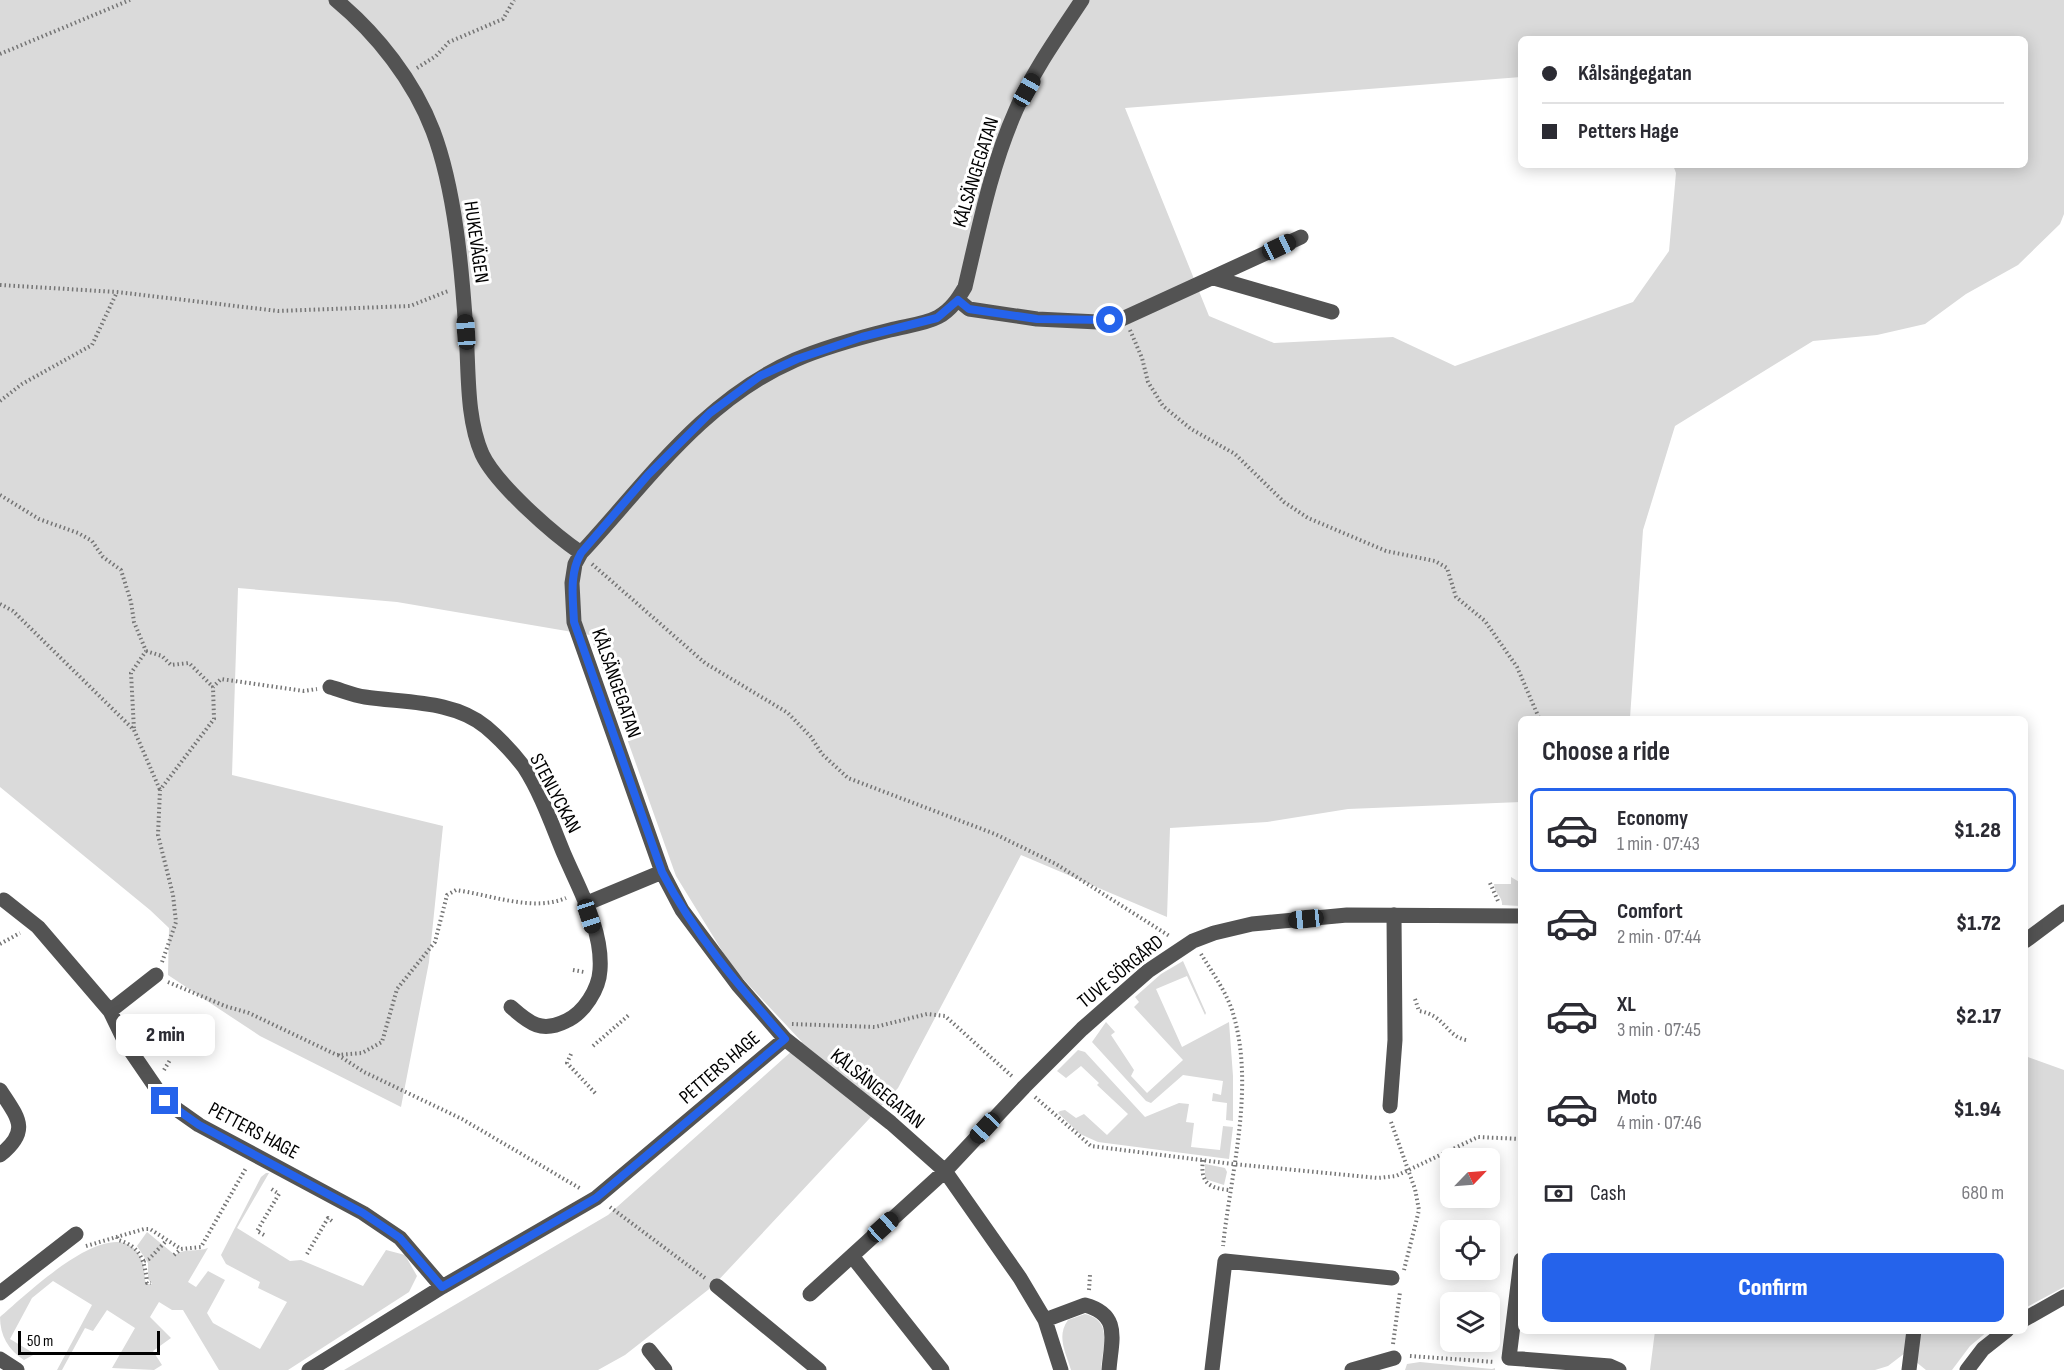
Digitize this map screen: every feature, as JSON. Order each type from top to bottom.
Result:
[{"type":"street","name":"HUKEVÄGEN","points":[[336,0],[376,39],[404,76],[432,129],[444,170],[463,285],[474,433],[483,456],[509,488],[560,538],[581,553]]},
{"type":"street","name":"KÅLSÄNGEGATAN","points":[[1061,1370],[1045,1320],[1020,1278],[945,1171],[781,1035],[738,986],[682,910],[662,872],[574,622],[572,583],[575,564],[581,553],[648,475],[710,413],[760,376],[797,359],[862,337],[937,318],[958,300],[965,287],[988,193],[1016,110],[1082,0]]},
{"type":"street","points":[[958,300],[969,309],[1037,319],[1098,322],[1122,319],[1301,237]]},
{"type":"street","points":[[1214,278],[1332,312]]},
{"type":"street","name":"STENLYCKAN","points":[[330,687],[362,697],[432,705],[459,712],[486,727],[523,767],[548,813],[583,898],[599,952],[600,972],[592,995],[581,1010],[571,1019],[551,1028],[527,1022],[511,1007]]},
{"type":"street","points":[[583,898],[662,872]]},
{"type":"street","name":"PETTERS HAGE","points":[[3,900],[38,927],[110,1011],[126,1044],[165,1101],[186,1118],[363,1213],[400,1238],[442,1287]]},
{"type":"street","points":[[2028,939],[2064,912]]},
{"type":"street","name":"TUVE SÖRGÅRD","points":[[945,1171],[1024,1087],[1144,975],[1187,944],[1252,924],[1347,915],[1518,916]]},
{"type":"street","points":[[1390,1106],[1395,1040],[1394,915]]},
{"type":"street","points":[[110,1011],[156,975]]},
{"type":"street","name":"PETTERS HAGE","points":[[309,1370],[442,1287],[596,1198],[781,1035]]},
{"type":"street","points":[[0,1090],[17,1116],[20,1129],[10,1146],[0,1155]]},
{"type":"street","points":[[810,1294],[945,1171]]},
{"type":"street","points":[[0,1293],[76,1234]]},
{"type":"street","points":[[852,1256],[942,1370]]},
{"type":"street","points":[[1212,1370],[1225,1261],[1398,1282]]},
{"type":"street","points":[[1518,1284],[1509,1358],[1610,1366],[1618,1370]]},
{"type":"street","points":[[717,1286],[819,1370]]},
{"type":"street","points":[[2028,1317],[2064,1297]]},
{"type":"street","points":[[1045,1320],[1085,1305],[1105,1315],[1110,1321],[1113,1336],[1109,1370]]},
{"type":"street","points":[[1910,1370],[1914,1334]]},
{"type":"street","points":[[1967,1370],[1983,1349],[2002,1334]]},
{"type":"street","points":[[649,1350],[665,1370]]},
{"type":"street","points":[[1352,1370],[1394,1358]]},
{"type":"street","points":[[0,1359],[17,1370]]},
{"type":"path","points":[[0,54],[130,0]]},
{"type":"path","points":[[404,76],[436,56],[449,42],[503,19],[514,0]]},
{"type":"path","points":[[0,285],[117,292],[278,311],[410,306],[463,285]]},
{"type":"path","points":[[0,400],[22,384],[92,345],[117,292]]},
{"type":"path","points":[[1122,319],[1132,333],[1148,382],[1163,406],[1191,429],[1235,454],[1284,502],[1308,518],[1377,548],[1435,561],[1447,568],[1456,597],[1485,621],[1516,667],[1538,716]]},
{"type":"path","points":[[0,495],[39,519],[78,533],[92,541],[103,557],[121,570],[131,602],[134,622],[146,651]]},
{"type":"path","points":[[581,553],[705,663],[788,713],[811,737],[822,754],[848,778],[995,834],[1056,864],[1178,941],[1187,944],[1227,999],[1235,1026],[1242,1088],[1222,1246],[1225,1261]]},
{"type":"path","points":[[0,604],[13,611],[134,730]]},
{"type":"path","points":[[146,651],[162,656],[171,665],[189,663],[213,687],[214,719],[160,790]]},
{"type":"path","points":[[146,651],[131,673],[134,730],[160,790],[158,835],[173,895],[176,922],[168,950],[156,975],[225,1006],[249,1013],[462,1119],[596,1198],[717,1286]]},
{"type":"path","points":[[213,687],[221,679],[304,691],[330,687]]},
{"type":"path","points":[[337,1055],[362,1053],[382,1042],[397,989],[435,942],[447,896],[456,890],[507,900],[552,905],[583,898]]},
{"type":"path","points":[[1415,999],[1419,1011],[1433,1013],[1458,1037],[1467,1040]]},
{"type":"path","points":[[593,1046],[630,1014]]},
{"type":"path","points":[[781,1035],[795,1023],[875,1027],[927,1014],[945,1016],[1091,1146],[1233,1164],[1378,1178],[1396,1176],[1478,1137],[1518,1139]]},
{"type":"path","points":[[571,1054],[567,1063],[596,1094]]},
{"type":"path","points":[[1390,1106],[1391,1125],[1415,1189],[1419,1210],[1398,1282],[1393,1331],[1394,1358],[1437,1356],[1503,1362],[1509,1358]]},
{"type":"path","points":[[80,1249],[150,1229],[181,1249],[201,1247],[254,1154]]},
{"type":"path","points":[[1203,1160],[1202,1175],[1205,1182],[1214,1188],[1229,1190]]},
{"type":"path","points":[[264,1236],[257,1231],[279,1194],[270,1188]]},
{"type":"path","points":[[307,1254],[328,1218],[332,1221]]},
{"type":"path","points":[[117,1237],[118,1240],[130,1243],[144,1261],[147,1283],[151,1283]]},
{"type":"path","points":[[144,1261],[150,1259],[166,1241]]},
{"type":"path","points":[[174,1255],[181,1249]]},
{"type":"shaded area","points":[[0,0],[2064,0],[2064,214],[2060,224],[2018,265],[1966,294],[1925,324],[1877,335],[1813,341],[1675,426],[1643,530],[1630,716],[1518,716],[1518,802],[1348,809],[1267,822],[1170,828],[1167,917],[1021,855],[898,1088],[713,1286],[625,1355],[598,1370],[344,1370],[608,1215],[802,1042],[732,967],[676,876],[590,635],[397,602],[238,588],[232,775],[443,826],[429,962],[401,1107],[260,1036],[168,975],[169,928],[0,787]],"holes":[[[1518,36],[2028,36],[2028,168],[1674,168],[1676,173],[1669,251],[1633,302],[1455,366],[1393,337],[1274,343],[1209,316],[1125,108],[1518,77]]]},
{"type":"shaded area","points":[[1511,877],[1518,881],[1518,906],[1502,905],[1494,887],[1494,884],[1511,884]]},
{"type":"shaded area","points":[[1183,961],[1205,1015],[1187,976],[1156,989],[1182,1047],[1229,1022],[1233,1076],[1233,1121],[1226,1120],[1227,1103],[1212,1101],[1213,1093],[1221,1095],[1223,1081],[1183,1075],[1151,1103],[1146,1101],[1092,1042],[1106,1022],[1115,1032],[1111,1035],[1134,1070],[1131,1076],[1147,1093],[1183,1060],[1134,1007],[1139,1002],[1135,997],[1161,974]]},
{"type":"shaded area","points":[[1078,1050],[1085,1052],[1145,1117],[1179,1103],[1189,1104],[1186,1122],[1194,1123],[1191,1147],[1220,1150],[1223,1126],[1233,1127],[1229,1159],[1098,1142],[1080,1134],[1058,1113],[1060,1111],[1065,1110],[1076,1118],[1084,1114],[1107,1135],[1128,1114],[1097,1085],[1099,1083],[1081,1066],[1066,1078],[1057,1071]]},
{"type":"shaded area","points":[[2028,1057],[2064,1070],[2064,1287],[2028,1306]]},
{"type":"shaded area","points":[[1205,1164],[1225,1168],[1227,1172],[1224,1185],[1205,1179]]},
{"type":"shaded area","points":[[269,1173],[237,1228],[290,1261],[301,1260],[363,1286],[386,1250],[405,1255],[417,1276],[409,1292],[288,1370],[219,1370],[183,1310],[172,1310],[159,1302],[150,1317],[171,1338],[153,1351],[162,1365],[154,1370],[112,1368],[135,1328],[107,1310],[93,1331],[85,1328],[62,1370],[57,1370],[92,1305],[53,1281],[32,1298],[10,1339],[35,1354],[24,1360],[9,1347],[3,1336],[0,1317],[49,1275],[93,1248],[113,1242],[130,1246],[142,1261],[146,1284],[152,1284],[148,1279],[148,1263],[137,1246],[147,1232],[175,1255],[208,1248],[188,1282],[196,1287],[208,1271],[225,1280],[207,1313],[213,1323],[260,1349],[287,1302],[258,1288],[260,1282],[226,1264],[221,1255],[261,1177]]},
{"type":"shaded area","points":[[1085,1314],[1100,1323],[1103,1329],[1101,1370],[1071,1370],[1065,1351],[1062,1338],[1064,1326],[1068,1320]]},
{"type":"shaded area","points":[[1655,1334],[1984,1334],[1970,1346],[1952,1370],[1926,1370],[1905,1353],[1888,1366],[1875,1370],[1650,1370]]},
{"type":"shaded area","points":[[1420,1362],[1495,1368],[1495,1370],[1405,1370],[1407,1364]]},
{"type":"route","points":[[165,1101],[186,1118],[363,1213],[400,1238],[442,1287],[596,1198],[665,1141],[785,1039],[738,986],[682,910],[662,872],[574,622],[572,583],[575,564],[581,553],[608,525],[648,475],[710,413],[760,376],[797,359],[862,337],[937,318],[958,300],[969,309],[1037,319],[1098,322],[1110,320]]}]
